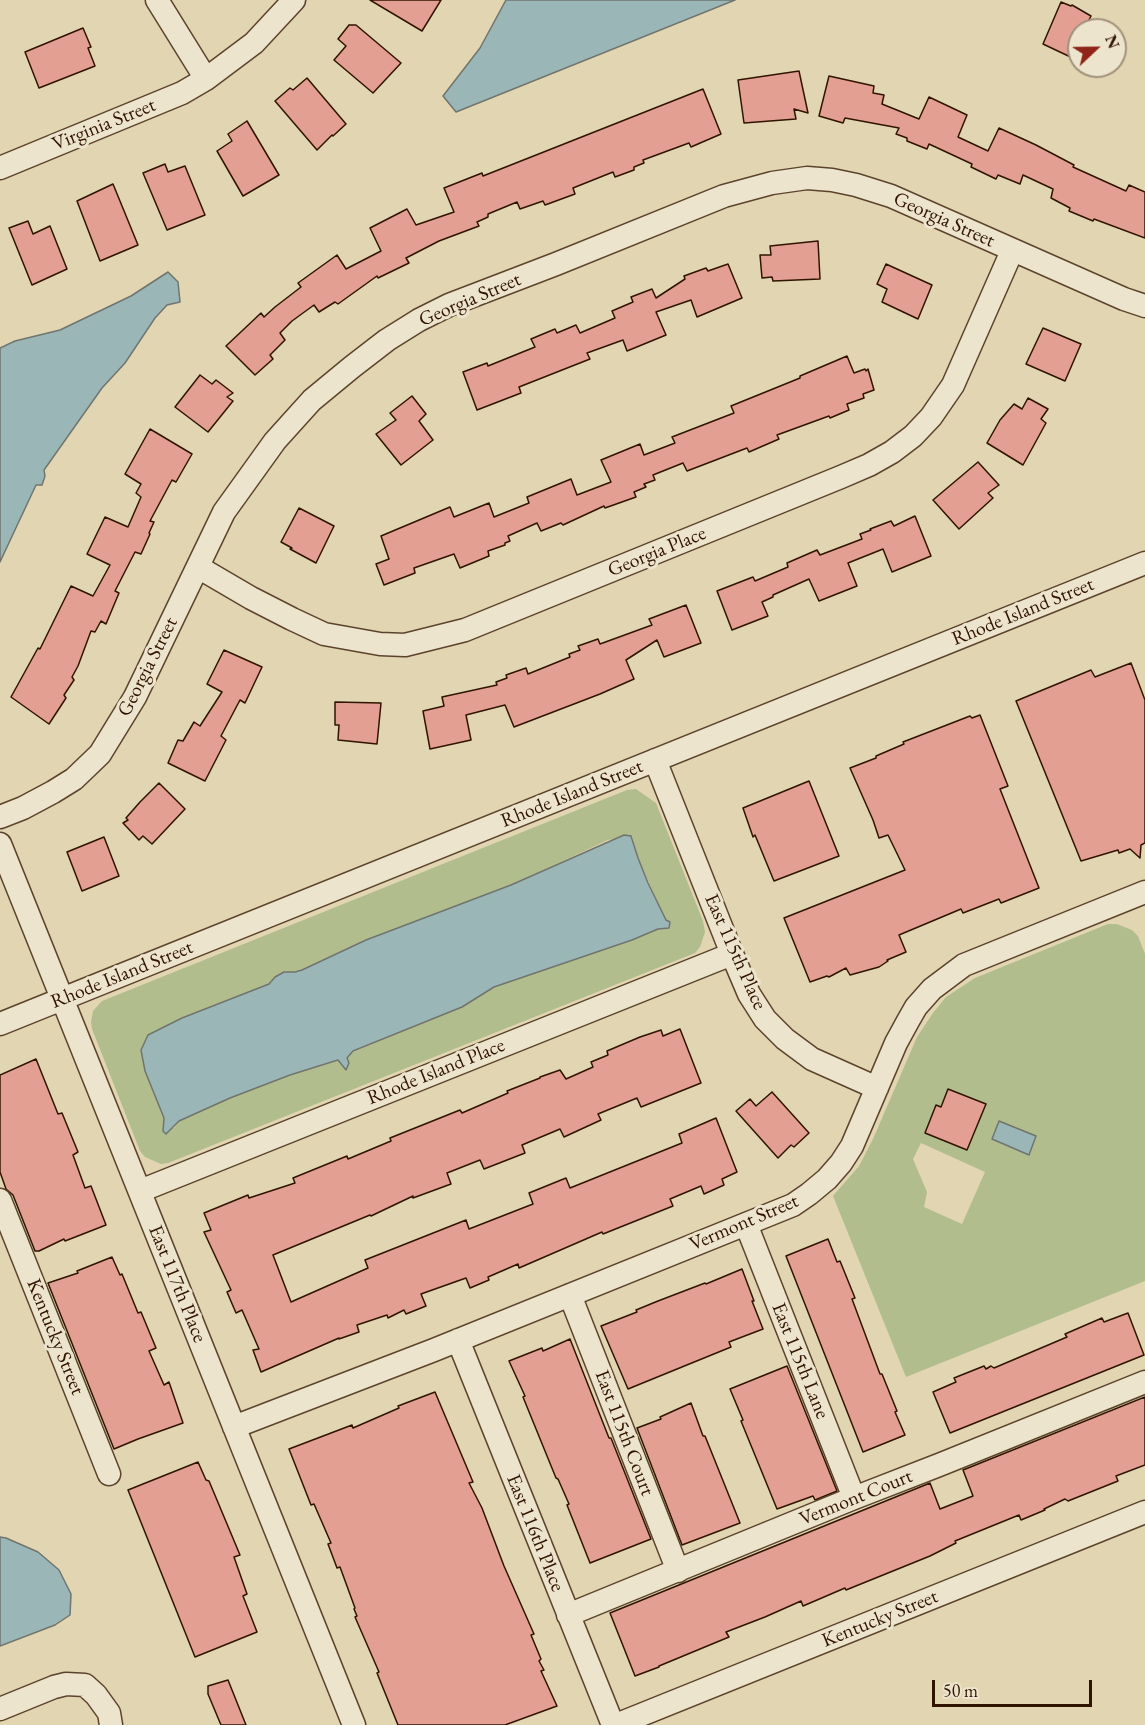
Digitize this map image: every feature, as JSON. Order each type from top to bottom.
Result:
[{"type":"street","points":[[157,0],[206,79],[254,43],[294,0]]},
{"type":"street","name":"Virginia Street","points":[[0,168],[182,93],[206,79]]},
{"type":"street","name":"Georgia Street","points":[[0,817],[23,808],[60,788],[74,779],[100,754],[135,697],[224,512],[275,441],[312,400],[387,340],[448,305],[724,196],[772,183],[807,178],[856,185],[891,196],[1012,251],[1145,306]]},
{"type":"street","name":"Georgia Place","points":[[198,567],[261,603],[324,634],[380,644],[405,645],[465,630],[841,477],[892,452],[913,436],[931,417],[952,385],[1012,251]]},
{"type":"street","name":"Rhode Island Street","points":[[0,1024],[1145,563]]},
{"type":"street","name":"East 115th Place","points":[[655,760],[732,954],[749,994],[765,1019],[785,1039],[812,1059],[877,1088]]},
{"type":"street","name":"East 117th Place","points":[[0,844],[354,1725]]},
{"type":"street","name":"Vermont Street","points":[[234,1427],[458,1341],[793,1205],[827,1179],[841,1163],[852,1146],[908,1021],[916,1007],[933,989],[964,965],[1142,900]]},
{"type":"street","name":"Rhode Island Place","points":[[140,1191],[732,954]]},
{"type":"street","name":"Kentucky Street","points":[[0,1200],[109,1474]]},
{"type":"street","name":"East 115th Lane","points":[[746,1224],[854,1498]]},
{"type":"street","name":"East 115th Court","points":[[570,1295],[678,1571]]},
{"type":"street","name":"East 116th Place","points":[[458,1341],[614,1725]]},
{"type":"street","name":"Vermont Court","points":[[568,1615],[1145,1382]]},
{"type":"street","name":"Kentucky Street","points":[[614,1725],[1145,1512]]},
{"type":"street","points":[[0,1709],[54,1687],[66,1684],[85,1685],[96,1695],[109,1713],[111,1725]]},
{"type":"green space","points":[[636,789],[656,803],[703,921],[705,932],[700,947],[695,953],[168,1163],[161,1164],[145,1157],[140,1151],[92,1029],[93,1011],[102,1001],[627,790]],"holes":[[[632,836],[638,858],[669,928],[658,929],[494,987],[462,1007],[353,1052],[347,1058],[290,1075],[230,1098],[179,1121],[174,1128],[163,1127],[164,1118],[145,1071],[141,1050],[182,1018],[269,984],[284,972],[302,970],[366,940],[511,885],[608,840]]]},
{"type":"green space","points":[[1108,924],[1117,924],[1132,930],[1138,936],[1145,954],[1145,1281],[906,1377],[833,1196],[859,1166],[917,1037],[946,997],[975,978]],"holes":[[[986,1104],[967,1150],[926,1133],[941,1107]],[[921,1143],[985,1172],[962,1224],[924,1207],[927,1192],[913,1159]]]},
{"type":"water","points":[[506,0],[735,0],[456,112],[443,96],[480,48]]},
{"type":"water","points":[[168,272],[178,282],[180,302],[167,305],[155,318],[125,363],[102,388],[44,470],[42,485],[36,485],[0,562],[0,348],[15,341],[60,330],[131,296]]},
{"type":"water","points":[[624,835],[631,836],[648,883],[666,920],[670,922],[669,928],[658,929],[494,987],[462,1007],[353,1051],[347,1058],[349,1063],[346,1070],[338,1060],[290,1075],[179,1121],[166,1134],[163,1131],[164,1118],[145,1071],[141,1050],[148,1035],[182,1018],[269,984],[284,972],[302,970],[366,940],[511,885]]},
{"type":"water","points":[[999,1121],[1036,1136],[1029,1155],[992,1139]]},
{"type":"water","points":[[0,1537],[38,1552],[59,1570],[71,1594],[70,1615],[55,1625],[0,1646]]},
{"type":"building","points":[[370,0],[441,0],[422,31]]},
{"type":"building","points":[[1061,2],[1072,5],[1091,16],[1090,18],[1067,18],[1067,55],[1043,44]]},
{"type":"building","points":[[349,25],[356,25],[401,63],[373,93],[334,60],[346,46],[338,39]]},
{"type":"building","points":[[83,28],[91,47],[88,48],[95,66],[39,88],[25,52]]},
{"type":"building","points":[[799,71],[808,113],[794,109],[796,119],[744,123],[738,80]]},
{"type":"building","points":[[829,76],[874,86],[873,93],[884,95],[882,104],[919,119],[929,97],[967,115],[958,137],[988,151],[999,128],[1074,165],[1073,167],[1126,191],[1129,185],[1145,192],[1145,238],[1069,211],[1070,208],[1051,198],[1053,189],[1023,175],[1020,184],[998,175],[996,179],[971,167],[972,164],[929,144],[927,149],[907,141],[907,138],[896,134],[899,128],[845,118],[843,123],[819,116]]},
{"type":"building","points":[[307,78],[346,124],[317,150],[275,101],[290,88],[293,90]]},
{"type":"building","points":[[703,89],[721,134],[691,147],[689,143],[643,160],[644,163],[634,167],[634,170],[615,177],[613,172],[573,188],[575,194],[545,205],[543,201],[520,209],[517,202],[488,214],[488,217],[477,222],[479,226],[439,241],[406,258],[409,263],[378,278],[377,276],[338,304],[335,302],[319,312],[314,305],[280,333],[285,340],[270,355],[273,359],[255,375],[226,346],[261,313],[264,317],[301,287],[298,283],[337,255],[346,269],[381,251],[370,228],[407,209],[416,225],[454,212],[444,188],[482,173],[483,176]]},
{"type":"building","points":[[247,121],[279,175],[243,196],[217,151],[232,141],[228,134]]},
{"type":"building","points":[[165,164],[168,172],[185,166],[205,215],[167,230],[143,173]]},
{"type":"building","points":[[113,184],[138,245],[100,261],[77,201]]},
{"type":"building","points":[[28,221],[33,234],[50,226],[67,269],[32,285],[9,228]]},
{"type":"building","points":[[818,241],[820,279],[773,281],[772,277],[762,278],[760,255],[771,255],[770,246]]},
{"type":"building","points":[[728,264],[742,298],[697,317],[691,300],[656,312],[666,335],[627,351],[623,340],[587,353],[590,359],[519,387],[521,393],[477,410],[463,372],[487,363],[488,366],[535,347],[531,339],[555,329],[557,333],[576,325],[580,333],[615,318],[612,311],[633,302],[631,297],[652,289],[656,298],[685,279],[684,276],[706,268],[708,271]]},
{"type":"building","points":[[886,264],[932,285],[918,319],[882,302],[887,289],[877,284]]},
{"type":"building","points":[[1043,328],[1081,344],[1065,381],[1026,364]]},
{"type":"building","points":[[847,356],[854,373],[868,369],[874,390],[863,394],[864,398],[847,404],[849,410],[777,435],[779,439],[749,452],[747,448],[687,471],[683,463],[653,475],[655,480],[644,484],[646,487],[634,492],[636,497],[605,508],[604,506],[563,525],[561,523],[541,531],[537,523],[508,536],[510,541],[488,551],[489,556],[460,568],[454,554],[414,568],[415,573],[384,585],[376,564],[389,559],[381,536],[450,507],[454,517],[489,503],[494,517],[529,503],[527,497],[571,479],[577,495],[611,482],[601,460],[640,444],[644,455],[675,443],[672,437],[734,413],[731,406]]},
{"type":"building","points":[[200,375],[212,384],[216,380],[233,393],[227,397],[233,401],[208,432],[175,407]]},
{"type":"building","points":[[412,396],[426,414],[419,421],[433,440],[401,465],[376,434],[396,420],[390,413]]},
{"type":"building","points":[[1028,398],[1048,409],[1041,419],[1046,423],[1023,465],[987,443],[1000,420],[1014,404],[1022,409]]},
{"type":"building","points":[[150,429],[192,454],[176,482],[172,480],[150,521],[154,522],[150,534],[141,554],[135,552],[115,591],[119,593],[106,624],[101,621],[95,632],[91,631],[72,677],[74,680],[64,695],[66,698],[49,724],[11,697],[38,648],[40,649],[71,586],[93,596],[110,565],[87,554],[105,517],[128,527],[141,497],[136,493],[141,484],[125,474]]},
{"type":"building","points":[[978,462],[999,485],[988,493],[993,498],[959,529],[933,500]]},
{"type":"building","points":[[299,508],[334,526],[316,563],[281,542]]},
{"type":"building","points":[[915,516],[931,556],[892,572],[883,549],[848,563],[857,586],[819,601],[809,579],[762,602],[768,616],[732,630],[717,591],[753,577],[755,581],[788,567],[787,563],[817,550],[820,555],[862,539],[860,534],[870,529],[891,521],[894,526]]},
{"type":"building","points":[[686,605],[701,643],[664,657],[657,640],[626,660],[634,679],[514,727],[505,705],[466,715],[471,740],[430,749],[423,711],[444,706],[442,697],[497,685],[496,682],[507,678],[506,675],[526,668],[528,674],[570,657],[569,654],[580,650],[578,646],[598,639],[600,644],[652,625],[649,619]]},
{"type":"building","points":[[224,650],[262,667],[245,703],[240,700],[221,736],[226,740],[205,781],[168,763],[178,740],[183,741],[194,722],[200,726],[222,692],[207,684]]},
{"type":"building","points":[[1131,663],[1145,700],[1145,843],[1141,845],[1140,858],[1130,849],[1119,853],[1118,850],[1081,861],[1016,701],[1091,670],[1095,677]]},
{"type":"building","points":[[335,702],[381,703],[377,744],[338,740],[339,725],[335,725]]},
{"type":"building","points":[[980,715],[1008,786],[1000,789],[1039,888],[1001,903],[999,899],[963,913],[961,909],[899,935],[906,952],[887,960],[879,967],[850,975],[846,968],[829,977],[810,982],[784,918],[905,870],[888,835],[879,838],[850,768],[876,758],[904,744],[903,742],[970,716],[972,718]]},
{"type":"building","points":[[809,781],[839,856],[774,881],[755,835],[753,837],[743,808]]},
{"type":"building","points":[[159,783],[185,809],[152,844],[143,836],[139,840],[123,823]]},
{"type":"building","points":[[104,837],[119,876],[82,891],[67,852]]},
{"type":"building","points":[[680,1029],[701,1083],[641,1107],[637,1098],[598,1114],[601,1120],[564,1137],[560,1129],[522,1145],[525,1153],[484,1169],[480,1160],[447,1173],[451,1184],[413,1198],[413,1196],[371,1216],[273,1255],[291,1302],[368,1268],[365,1260],[466,1220],[469,1229],[533,1204],[529,1193],[566,1178],[570,1188],[682,1143],[679,1134],[716,1118],[737,1172],[722,1179],[724,1185],[704,1194],[701,1186],[670,1199],[673,1206],[603,1234],[602,1232],[519,1268],[518,1264],[470,1288],[466,1278],[421,1294],[426,1306],[406,1314],[404,1310],[388,1318],[387,1315],[357,1325],[359,1332],[339,1338],[261,1372],[253,1350],[259,1349],[242,1310],[236,1313],[227,1292],[231,1290],[204,1232],[211,1230],[204,1213],[248,1195],[249,1198],[295,1183],[293,1178],[347,1156],[348,1159],[391,1141],[390,1138],[460,1110],[462,1113],[540,1077],[560,1070],[566,1079],[593,1067],[591,1062],[608,1055],[607,1051],[640,1037],[661,1030],[663,1036]]},
{"type":"building","points":[[36,1059],[58,1114],[62,1113],[78,1152],[73,1155],[85,1188],[91,1186],[106,1225],[65,1241],[64,1239],[39,1251],[35,1251],[13,1195],[6,1189],[0,1172],[0,1075]]},
{"type":"building","points":[[948,1089],[986,1104],[967,1150],[925,1133],[936,1105],[941,1107]]},
{"type":"building","points":[[772,1092],[809,1133],[794,1147],[791,1145],[778,1158],[736,1111],[750,1099],[756,1106]]},
{"type":"building","points":[[828,1239],[855,1298],[852,1299],[905,1435],[863,1452],[786,1256]]},
{"type":"building","points":[[112,1257],[120,1275],[122,1274],[138,1313],[141,1312],[156,1348],[149,1351],[164,1385],[169,1382],[183,1423],[114,1449],[48,1283],[78,1273],[77,1271]]},
{"type":"building","points":[[742,1269],[763,1329],[729,1342],[731,1347],[628,1389],[601,1326],[658,1301]]},
{"type":"building","points":[[1128,1313],[1144,1355],[950,1433],[933,1392],[956,1382],[954,1378],[984,1366],[986,1369],[991,1366],[994,1368],[1067,1337],[1065,1334],[1102,1318],[1104,1322]]},
{"type":"building","points":[[570,1339],[651,1539],[590,1563],[567,1505],[569,1504],[556,1478],[523,1397],[525,1396],[509,1361],[542,1348],[543,1351]]},
{"type":"building","points":[[787,1366],[837,1491],[815,1500],[813,1496],[777,1509],[730,1389]]},
{"type":"building","points":[[435,1392],[473,1482],[469,1483],[482,1508],[534,1634],[531,1635],[544,1670],[541,1671],[557,1706],[505,1725],[398,1725],[377,1673],[379,1672],[355,1617],[357,1616],[355,1608],[340,1567],[337,1568],[328,1544],[331,1543],[314,1504],[311,1505],[289,1449],[352,1425],[353,1428],[399,1408],[398,1406]]},
{"type":"building","points":[[1145,1397],[1145,1465],[1116,1476],[1118,1481],[1068,1501],[1065,1499],[1021,1520],[1019,1515],[955,1541],[956,1543],[930,1556],[846,1590],[845,1588],[803,1606],[801,1601],[726,1632],[729,1637],[635,1676],[610,1613],[930,1483],[940,1509],[973,1496],[963,1470]]},
{"type":"building","points":[[691,1403],[740,1523],[682,1545],[637,1428],[661,1419],[660,1417]]},
{"type":"building","points":[[198,1462],[206,1480],[209,1481],[240,1555],[234,1557],[247,1594],[243,1596],[257,1632],[195,1657],[128,1490]]},
{"type":"building","points":[[228,1680],[246,1725],[221,1725],[208,1694],[208,1686]]}]
